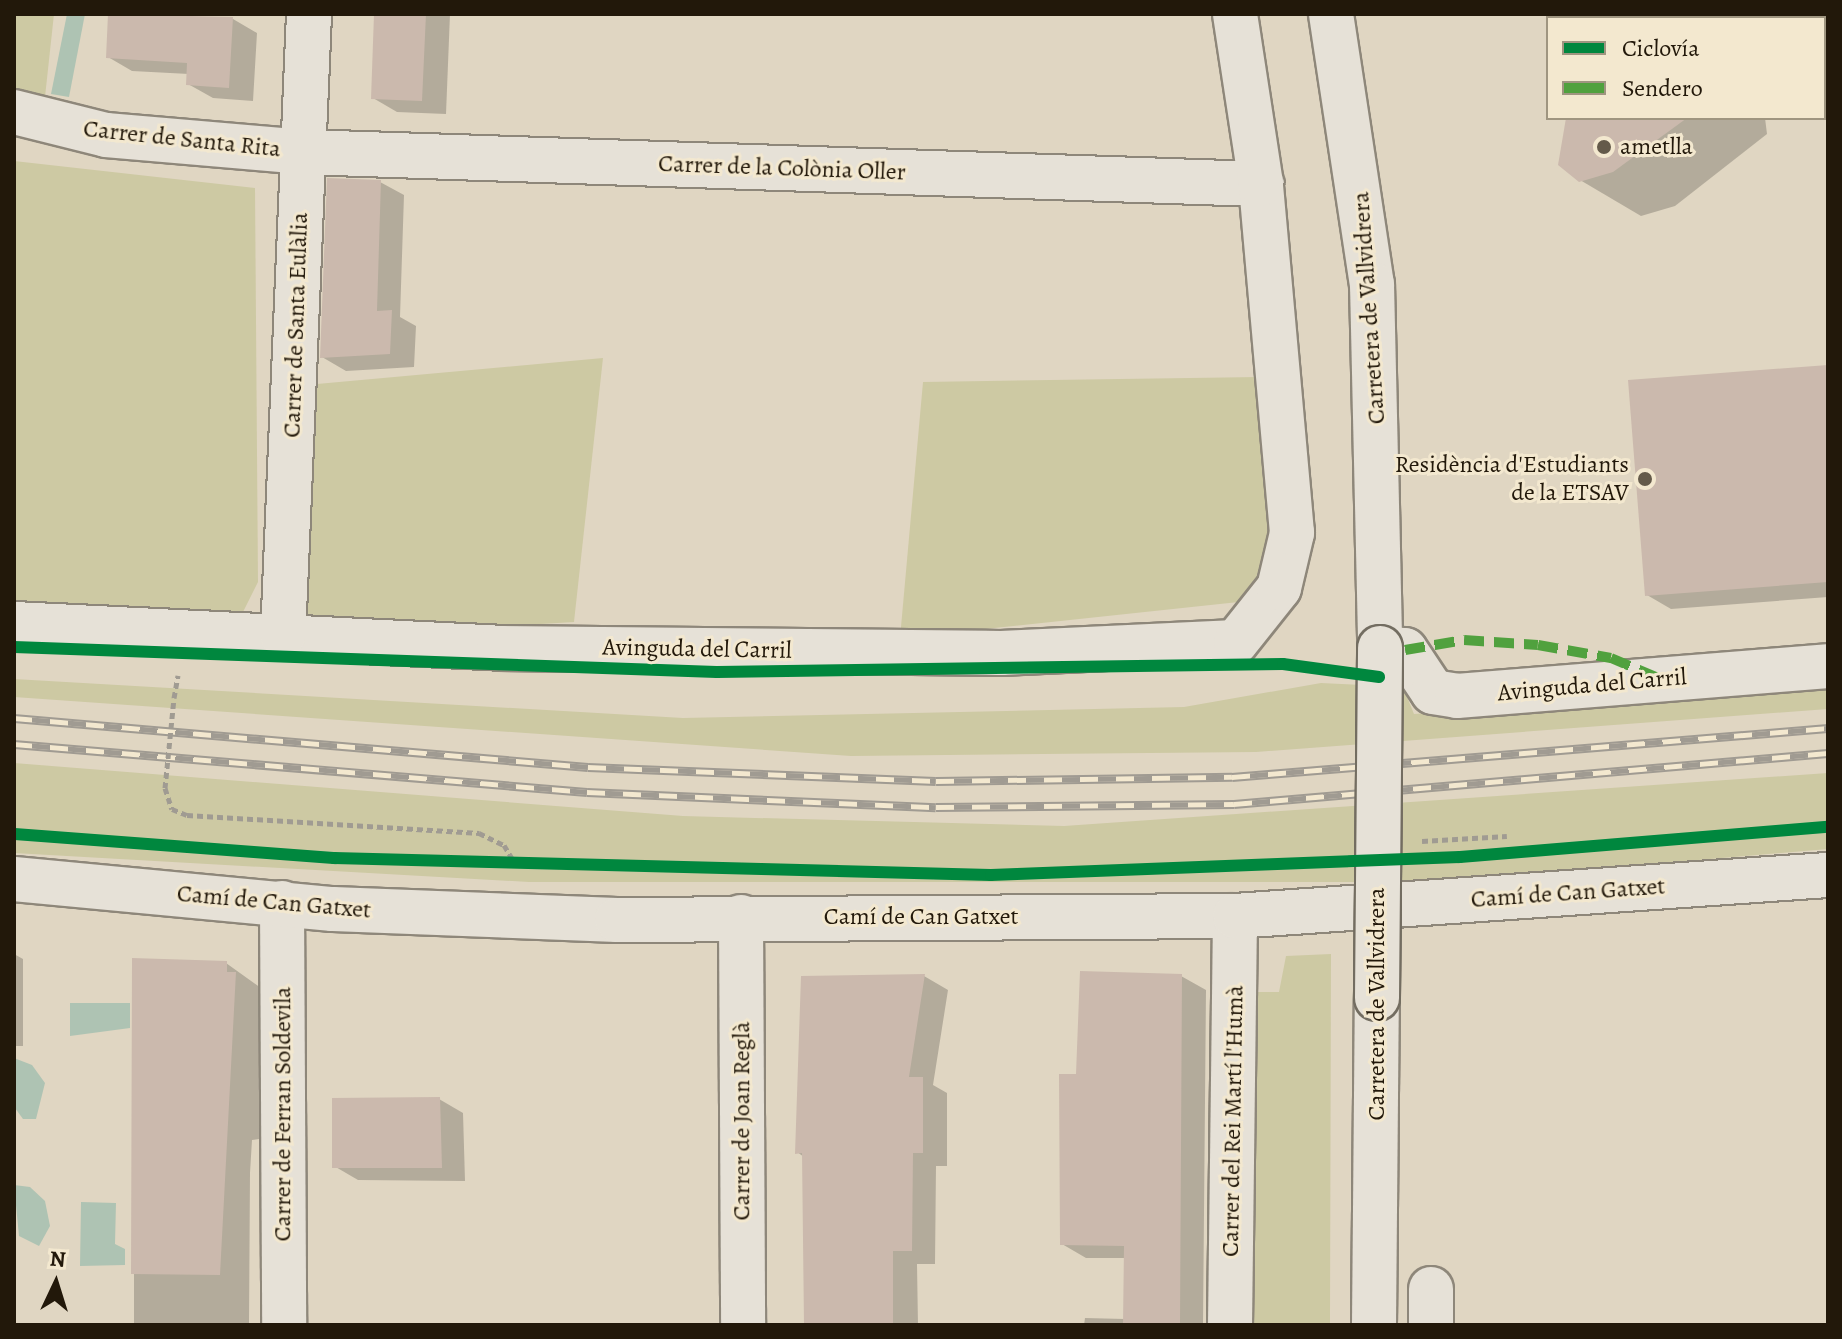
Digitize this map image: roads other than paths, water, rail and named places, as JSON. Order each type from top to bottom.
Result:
[{"type":"street","name":"Carrer de Santa Eulàlia","points":[[283,637],[309,14]]},
{"type":"street","points":[[1235,14],[1261,184]]},
{"type":"street","name":"Carretera de Vallvidrera","points":[[1331,14],[1372,284],[1380,648],[1374,1325]]},
{"type":"street","name":"Carrer de Santa Rita","points":[[14,112],[106,135],[304,152]]},
{"type":"street","name":"Carrer de la Colònia Oller","points":[[304,152],[1261,184]]},
{"type":"street","name":"Avinguda del Carril","points":[[14,624],[499,648],[985,653],[1236,642],[1279,588],[1292,533],[1261,184]]},
{"type":"street","name":"Avinguda del Carril","points":[[1380,648],[1405,650],[1433,692],[1457,696],[1828,666]]},
{"type":"street","name":"Camí de Can Gatxet","points":[[14,879],[282,903],[617,920],[1235,916],[1828,875]]},
{"type":"street","name":"Carrer de Ferran Soldevila","points":[[282,903],[284,1325]]},
{"type":"street","name":"Carrer del Rei Martí l'Humà","points":[[1230,1325],[1235,916]]},
{"type":"street","name":"Carrer de Joan Reglà","points":[[741,917],[743,1325]]},
{"type":"railway","points":[[14,718],[588,767],[936,781],[1232,777],[1828,728]]},
{"type":"railway","points":[[14,744],[587,792],[936,807],[1234,804],[1828,753]]},
{"type":"place","name":"ametlla","points":[[1604,147]]},
{"type":"place","name":"Residència d'Estudiants de la ETSAV","points":[[1645,479]]}]
